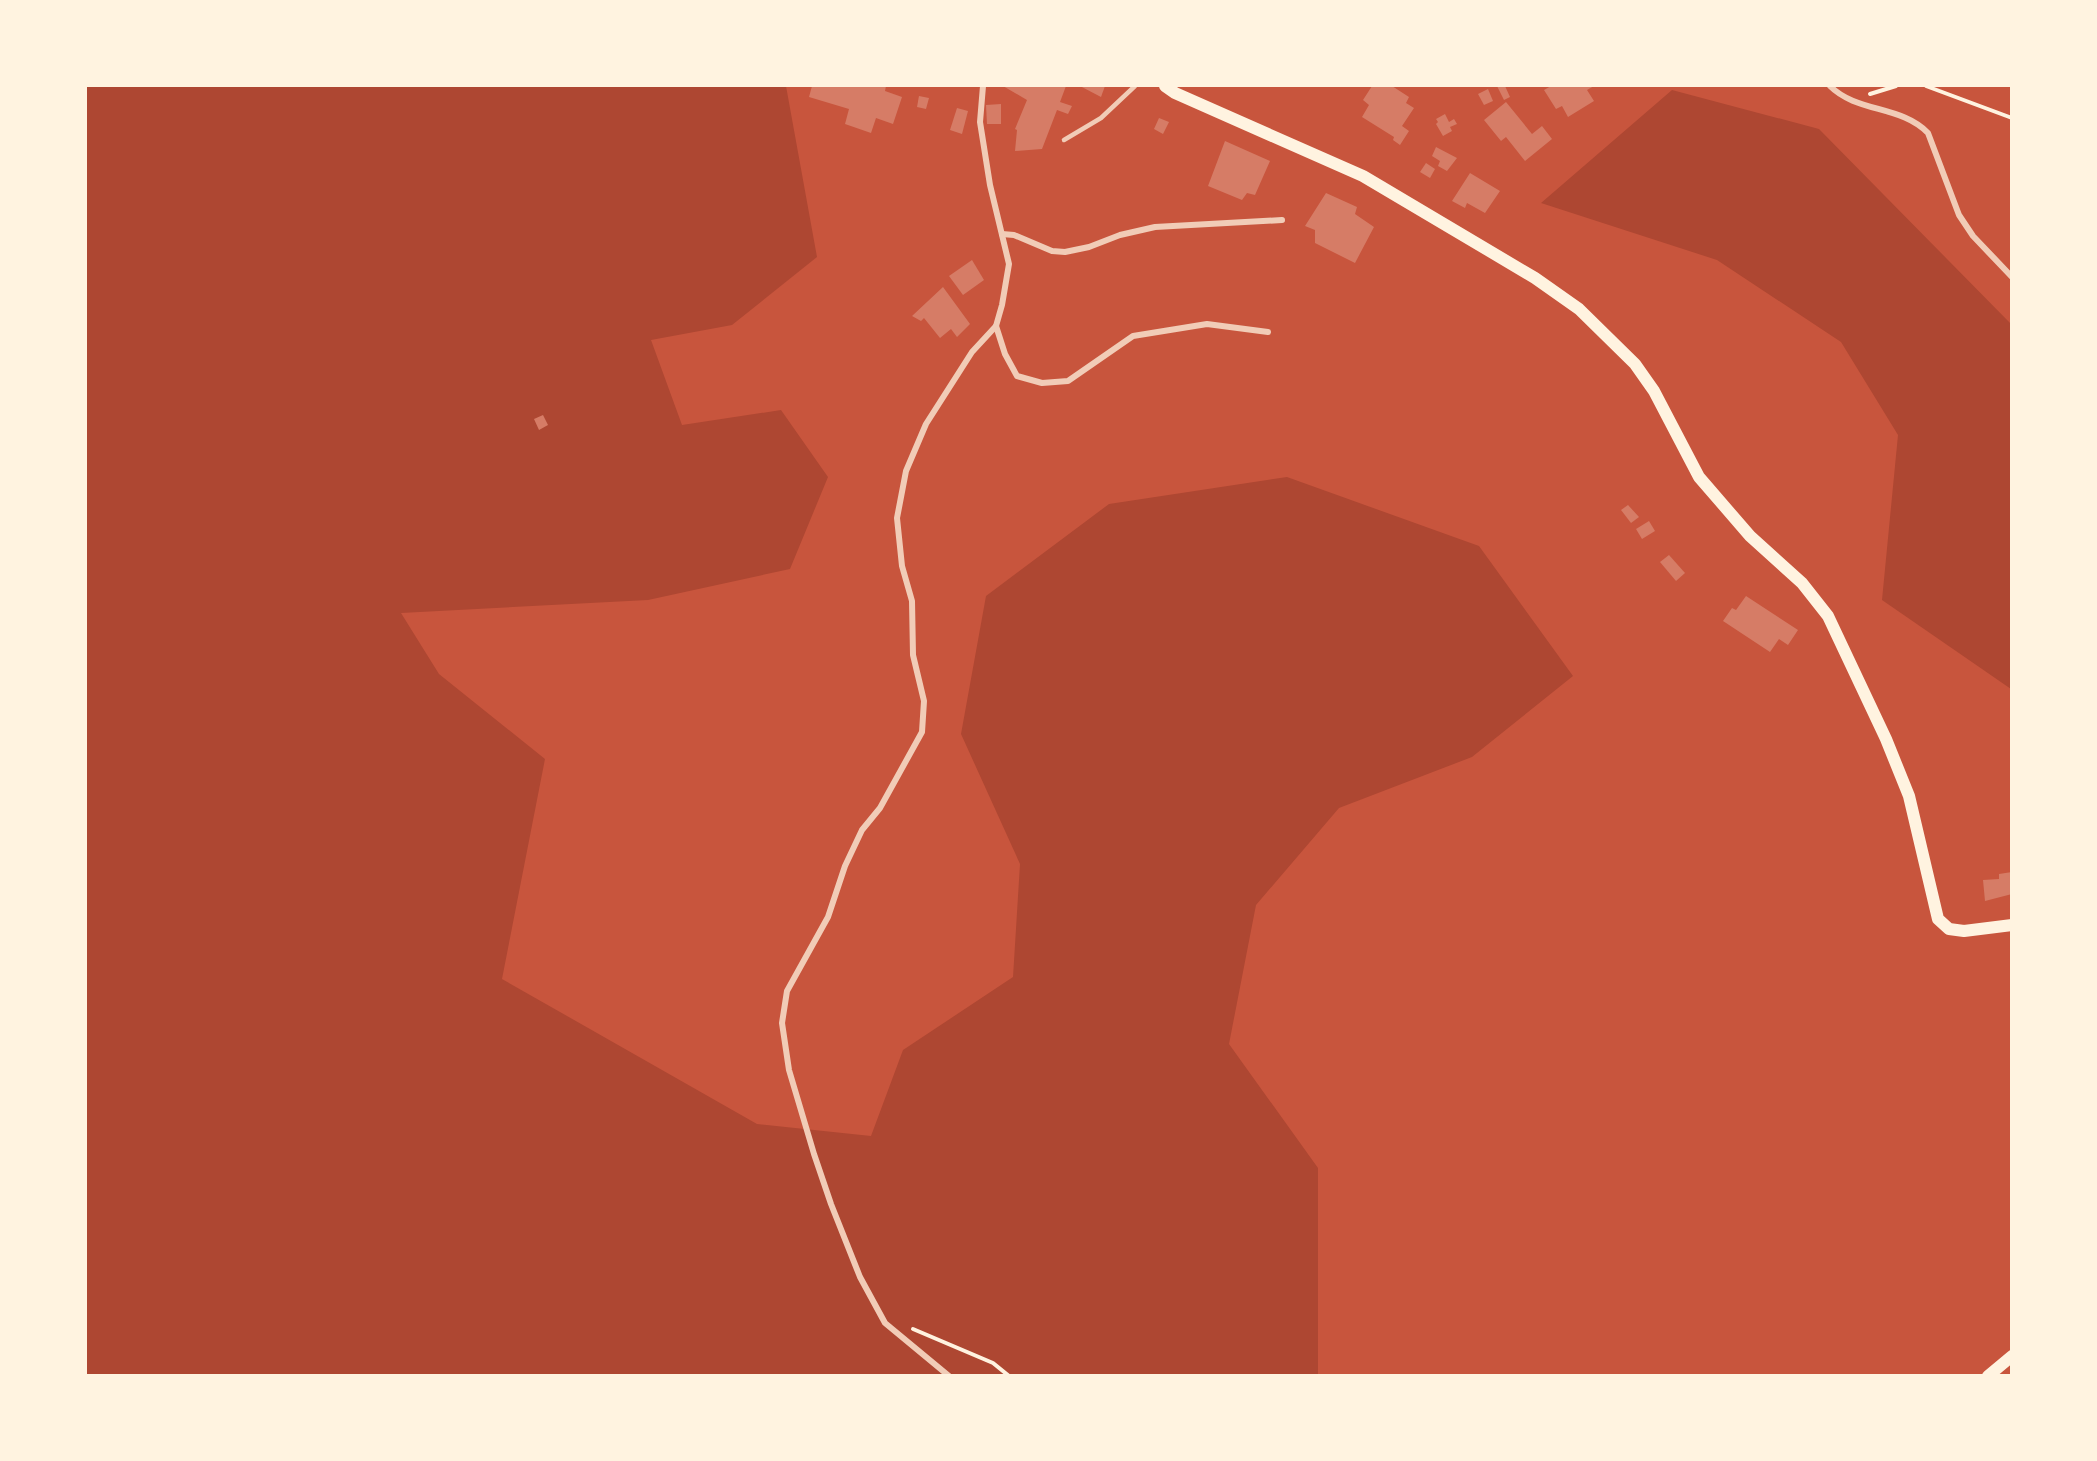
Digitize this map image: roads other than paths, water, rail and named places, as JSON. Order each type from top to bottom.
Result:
[{"type":"main road","points":[[1165,86],[1175,93],[1363,176],[1535,278],[1601,329],[1635,364],[1654,392],[1699,477],[1750,536],[1802,583],[1828,616],[1886,739],[1908,796],[1938,920],[1949,929],[1964,931],[2012,925]]},
{"type":"main road","points":[[1988,1376],[2012,1356]]},
{"type":"street","points":[[983,86],[980,122],[990,185],[1009,264],[996,326],[1005,354],[1017,376],[1042,384],[1068,381],[1133,336],[1207,324],[1268,332]]},
{"type":"street","points":[[1830,86],[1849,99],[1894,112],[1919,124],[1928,133],[1959,215],[1973,236],[2012,278]]},
{"type":"street","points":[[1002,234],[1014,235],[1059,252],[1089,247],[1120,235],[1155,227],[1282,220]]},
{"type":"street","points":[[950,1376],[885,1323],[860,1277],[814,1154],[789,1070],[783,1023],[787,992],[828,917],[845,866],[862,830],[880,808],[922,732],[924,701],[913,656],[912,601],[902,566],[897,518],[906,471],[927,424],[972,352],[996,326]]},
{"type":"lane","points":[[1064,140],[1101,118],[1135,86]]}]
